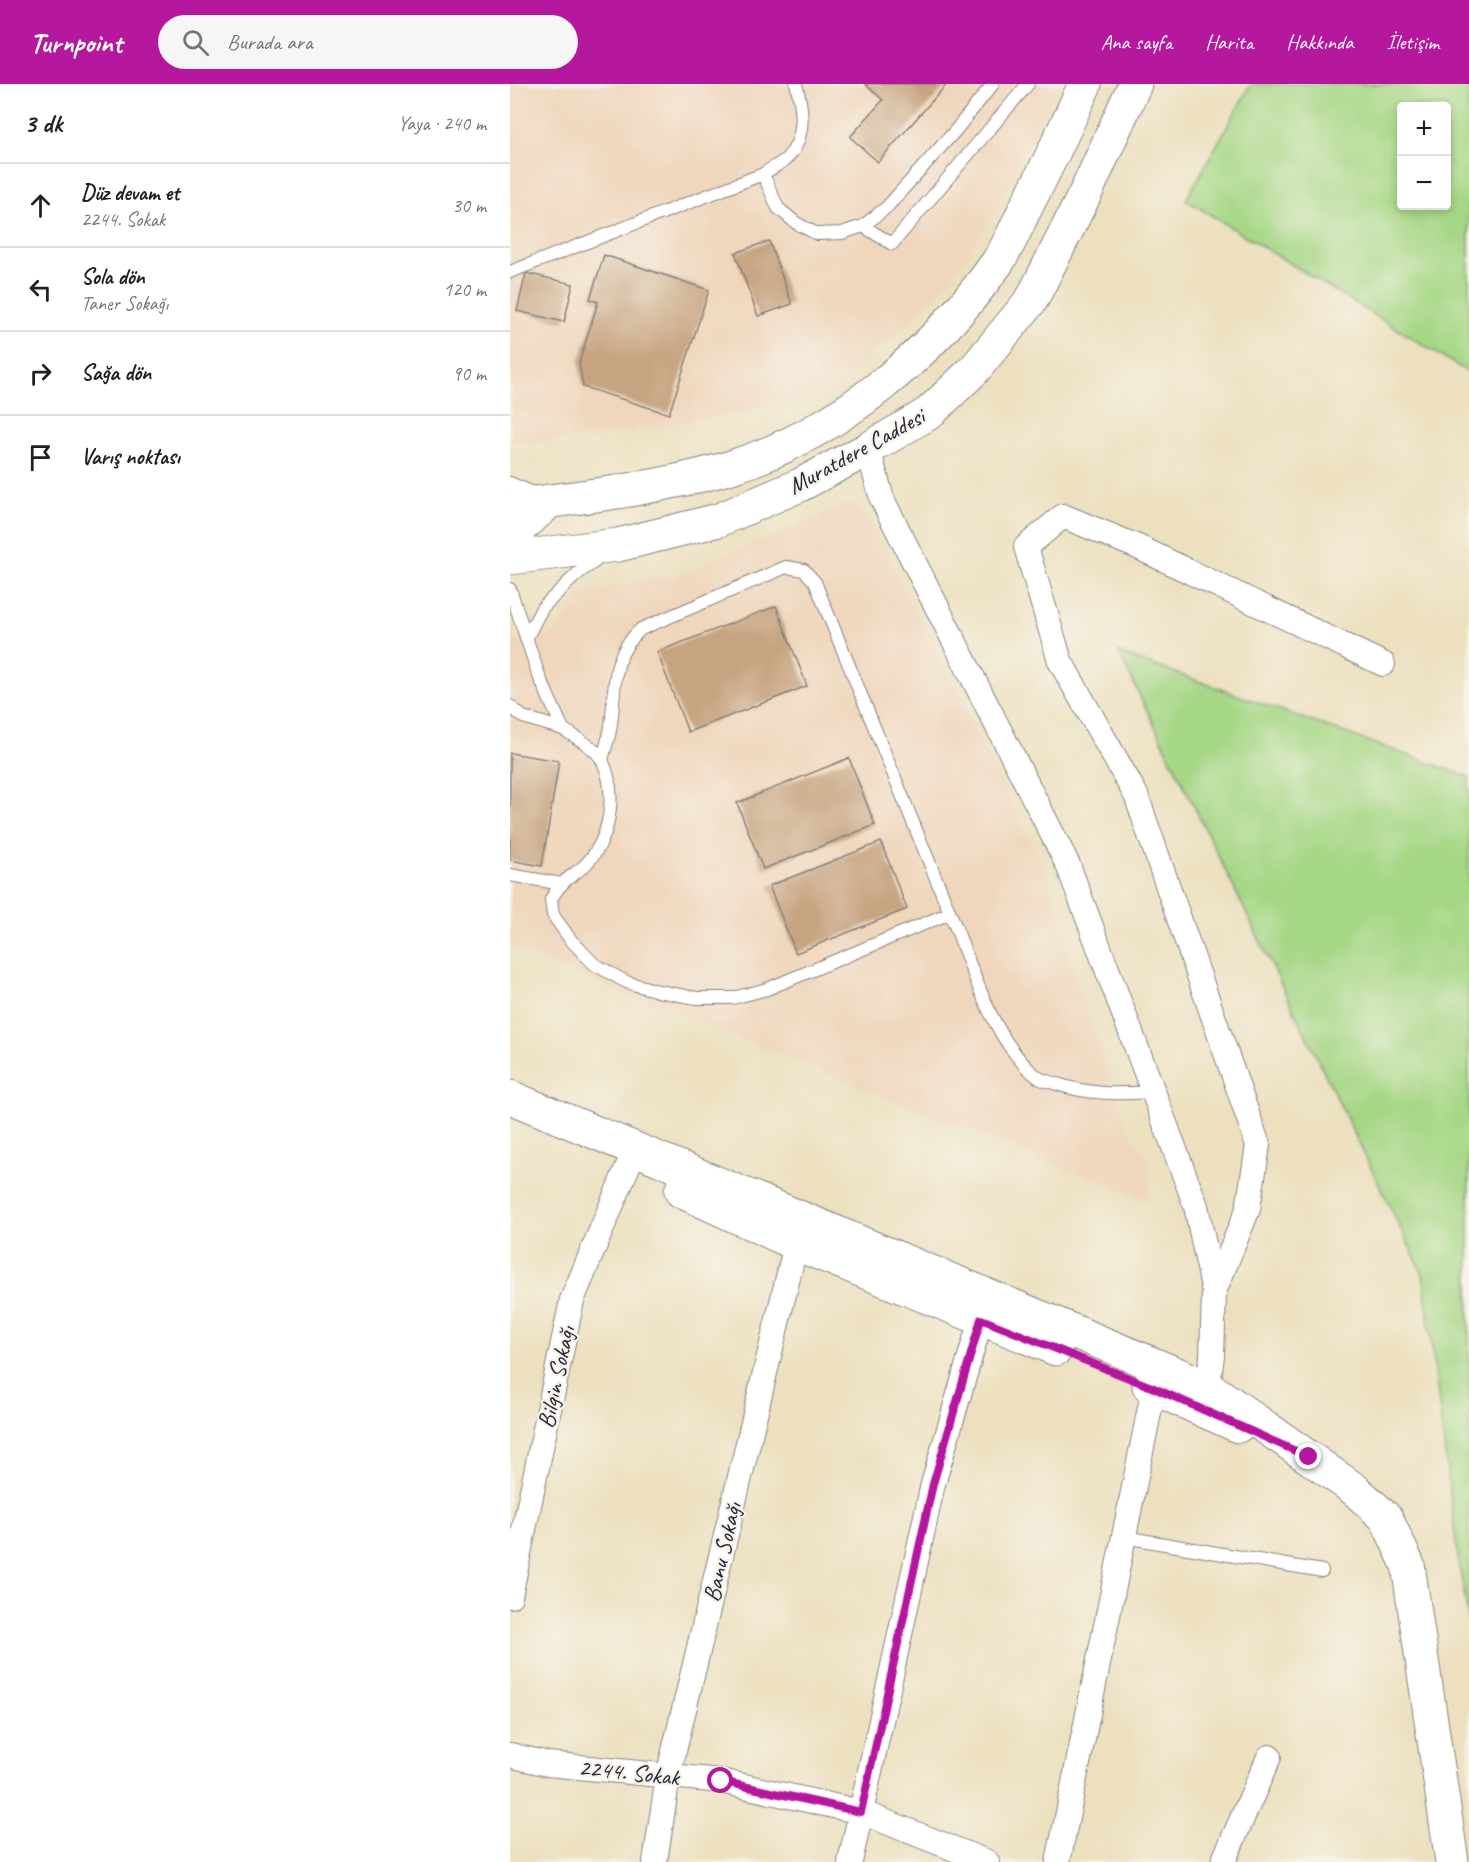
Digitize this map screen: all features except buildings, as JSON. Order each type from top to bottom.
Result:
[{"type":"main road","name":"Muratdere Caddesi","points":[[510,506],[657,486],[729,468],[781,449],[885,384],[941,332],[999,261],[1054,152],[1085,84]]},
{"type":"main road","name":"Muratdere Caddesi","points":[[510,558],[618,545],[719,520],[800,485],[868,449],[928,413],[974,370],[1032,299],[1087,190],[1135,84]]},
{"type":"main road","points":[[510,537],[550,501]]},
{"type":"main road","points":[[510,1097],[1206,1399],[1309,1457],[1354,1489],[1386,1518],[1408,1565],[1452,1862]]},
{"type":"main road","points":[[510,1119],[628,1166],[796,1244],[981,1319],[1154,1388],[1206,1399]]},
{"type":"street","points":[[868,449],[882,499],[1068,865],[1196,1206],[1214,1292],[1212,1356],[1206,1399]]},
{"type":"street","points":[[1214,1292],[1248,1209],[1258,1145],[1136,795],[1060,661],[1026,547],[1063,516],[1138,547],[1383,664]]},
{"type":"street","name":"Bilgin Sokağı","points":[[510,1596],[572,1300],[628,1166]]},
{"type":"street","name":"Banu Sokağı","points":[[656,1862],[668,1776],[796,1244]]},
{"type":"street","points":[[850,1862],[933,1484],[981,1319]]},
{"type":"street","points":[[1058,1862],[1154,1388]]},
{"type":"street","name":"2244. Sokak","points":[[510,1755],[548,1764],[721,1781],[861,1812],[987,1862]]},
{"type":"street","points":[[1223,1862],[1269,1757]]},
{"type":"lane","points":[[510,273],[763,174],[787,158],[802,132],[800,100],[796,84]]},
{"type":"lane","points":[[763,174],[778,208],[796,223],[817,234],[842,233],[863,226],[887,207],[955,131],[993,84]]},
{"type":"lane","points":[[863,226],[892,244],[1028,84]]},
{"type":"lane","points":[[510,483],[550,501]]},
{"type":"lane","points":[[526,639],[542,608],[558,591],[577,574],[618,545]]},
{"type":"lane","points":[[950,913],[767,989],[733,998],[696,998],[658,991],[626,982],[594,964],[570,939],[553,915],[551,899],[562,884],[588,862],[604,836],[610,813],[608,784],[602,760],[611,727],[616,665],[629,639],[641,629],[786,567],[804,570],[815,582],[950,913],[993,1020],[1014,1053],[1041,1079],[1080,1092],[1113,1094],[1152,1092]]},
{"type":"lane","points":[[510,589],[539,676],[563,729]]},
{"type":"lane","points":[[510,706],[523,717],[563,729],[587,745],[602,760]]},
{"type":"lane","points":[[510,875],[562,884]]},
{"type":"lane","points":[[1124,1537],[1322,1571]]},
{"type":"shaded area","points":[[510,84],[1059,84],[995,212],[951,279],[897,336],[828,386],[758,409],[591,438],[519,443],[510,437]]},
{"type":"shaded area","points":[[852,502],[872,525],[1047,874],[1074,974],[1127,1128],[1148,1161],[1151,1203],[510,947],[510,643],[556,633],[577,597],[619,585],[682,574]]},
{"type":"green space","points":[[1251,84],[1469,84],[1469,373],[1186,200]]},
{"type":"green space","points":[[1119,653],[1469,777],[1469,1624],[1457,1550],[1423,1274]]},
{"type":"route","points":[[721,1781],[861,1812],[933,1484],[981,1319],[1154,1388],[1309,1457]]}]
